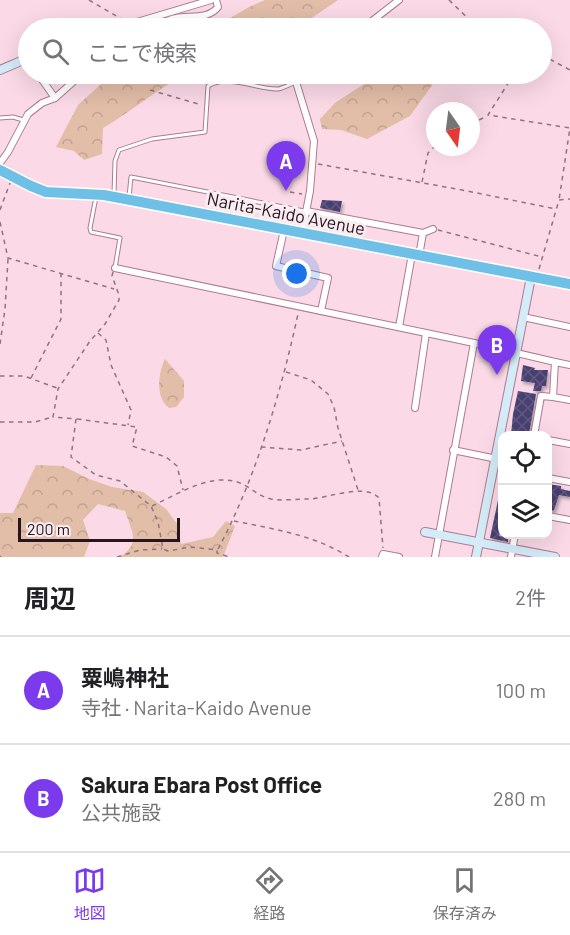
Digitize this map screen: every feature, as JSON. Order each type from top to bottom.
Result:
[{"type":"highway","name":"Narita-Kaido Avenue","points":[[0,170],[46,192],[114,197],[570,284]]},
{"type":"street","points":[[152,18],[211,0]]},
{"type":"street","points":[[176,18],[198,17],[214,11],[218,7],[216,0]]},
{"type":"street","points":[[376,18],[399,0]]},
{"type":"street","points":[[0,70],[18,63]]},
{"type":"street","points":[[45,84],[55,98]]},
{"type":"street","points":[[0,163],[8,152],[23,120],[34,108],[55,98],[68,84]]},
{"type":"street","points":[[297,84],[312,132],[313,163],[302,234]]},
{"type":"street","points":[[306,211],[423,233],[434,229]]},
{"type":"street","points":[[284,230],[276,266],[328,278],[321,311]]},
{"type":"street","points":[[399,327],[415,255],[423,233]]},
{"type":"street","points":[[114,268],[570,364]]},
{"type":"street","points":[[503,431],[515,354],[534,278]]},
{"type":"street","points":[[523,317],[570,327]]},
{"type":"street","points":[[415,408],[426,333]]},
{"type":"street","points":[[435,557],[474,343]]},
{"type":"street","points":[[553,397],[555,362]]},
{"type":"street","points":[[535,431],[541,396],[570,400]]},
{"type":"street","points":[[552,441],[570,444]]},
{"type":"street","points":[[453,450],[498,459]]},
{"type":"street","points":[[476,557],[498,463]]},
{"type":"street","points":[[552,479],[570,482]]},
{"type":"street","points":[[552,517],[570,520]]},
{"type":"street","points":[[425,532],[479,543],[512,553],[555,557]]},
{"type":"street","points":[[383,556],[399,557]]},
{"type":"lane","points":[[114,197],[116,160],[119,150],[152,139],[206,132],[208,86],[211,84]]},
{"type":"lane","points":[[252,84],[277,89],[291,84]]},
{"type":"lane","points":[[0,118],[13,117],[23,120]]},
{"type":"lane","points":[[129,200],[130,177],[306,211]]},
{"type":"lane","points":[[96,196],[90,228],[91,232],[120,238],[114,268]]},
{"type":"path","points":[[89,0],[120,18]]},
{"type":"path","points":[[449,0],[468,18]]},
{"type":"path","points":[[552,60],[570,70]]},
{"type":"path","points":[[480,119],[488,115],[508,84]]},
{"type":"path","points":[[150,90],[206,106]]},
{"type":"path","points":[[488,115],[570,128],[559,200],[534,278]]},
{"type":"path","points":[[422,182],[427,156]]},
{"type":"path","points":[[313,163],[556,209]]},
{"type":"path","points":[[0,210],[13,176]]},
{"type":"path","points":[[290,192],[309,195]]},
{"type":"path","points":[[559,200],[570,199]]},
{"type":"path","points":[[0,222],[8,258],[0,344]]},
{"type":"path","points":[[434,229],[542,257]]},
{"type":"path","points":[[8,258],[115,289]]},
{"type":"path","points":[[53,417],[58,389],[119,300],[112,276],[114,268]]},
{"type":"path","points":[[31,378],[61,319],[61,273]]},
{"type":"path","points":[[215,557],[233,521],[260,447],[285,371],[300,307]]},
{"type":"path","points":[[97,332],[106,340],[111,365],[131,410],[128,425]]},
{"type":"path","points":[[285,371],[311,380],[328,394],[334,406],[338,428],[358,490]]},
{"type":"path","points":[[0,376],[24,376],[58,389]]},
{"type":"path","points":[[0,422],[35,422],[53,417],[128,425],[137,428],[132,446],[166,457],[177,466],[183,491]]},
{"type":"path","points":[[76,419],[71,457],[96,475],[120,481],[152,506],[158,522],[163,549]]},
{"type":"path","points":[[260,447],[301,450],[343,441]]},
{"type":"path","points":[[152,506],[183,491],[211,481],[222,480],[234,480],[247,485],[271,499],[312,499],[358,490],[375,494],[378,498],[382,519],[383,556]]},
{"type":"path","points":[[233,521],[297,534],[350,557]]},
{"type":"path","points":[[117,557],[140,550],[163,549],[168,551],[191,547],[217,551],[229,557]]},
{"type":"green space","points":[[265,0],[338,0],[312,18],[230,18]]},
{"type":"green space","points":[[101,84],[168,84],[103,128],[102,154],[84,160],[74,151],[56,147],[78,105]]},
{"type":"green space","points":[[364,84],[433,84],[410,116],[367,139],[341,130],[322,129],[320,119],[336,102]]},
{"type":"green space","points":[[165,359],[184,381],[184,397],[176,407],[169,408],[161,398],[159,378]]},
{"type":"green space","points":[[36,465],[63,466],[112,487],[143,492],[166,509],[178,525],[181,544],[213,537],[226,521],[235,526],[223,557],[120,557],[127,552],[133,542],[125,511],[98,504],[83,520],[90,541],[84,557],[0,557],[0,513],[13,513]]},
{"type":"building","points":[[322,200],[342,201],[340,212],[320,208]]},
{"type":"building","points":[[523,365],[535,368],[534,370],[548,370],[546,386],[542,386],[541,391],[533,391],[535,383],[521,381]]},
{"type":"building","points":[[518,391],[536,394],[530,431],[511,431]]},
{"type":"building","points":[[552,485],[570,491],[570,497],[559,495],[552,511]]},
{"type":"building","points":[[498,500],[498,539],[508,539],[508,542],[490,538]]},
{"type":"place","name":"粟嶋神社","points":[[286,191]]},
{"type":"place","name":"Sakura Ebara Post Office","points":[[497,375]]}]
